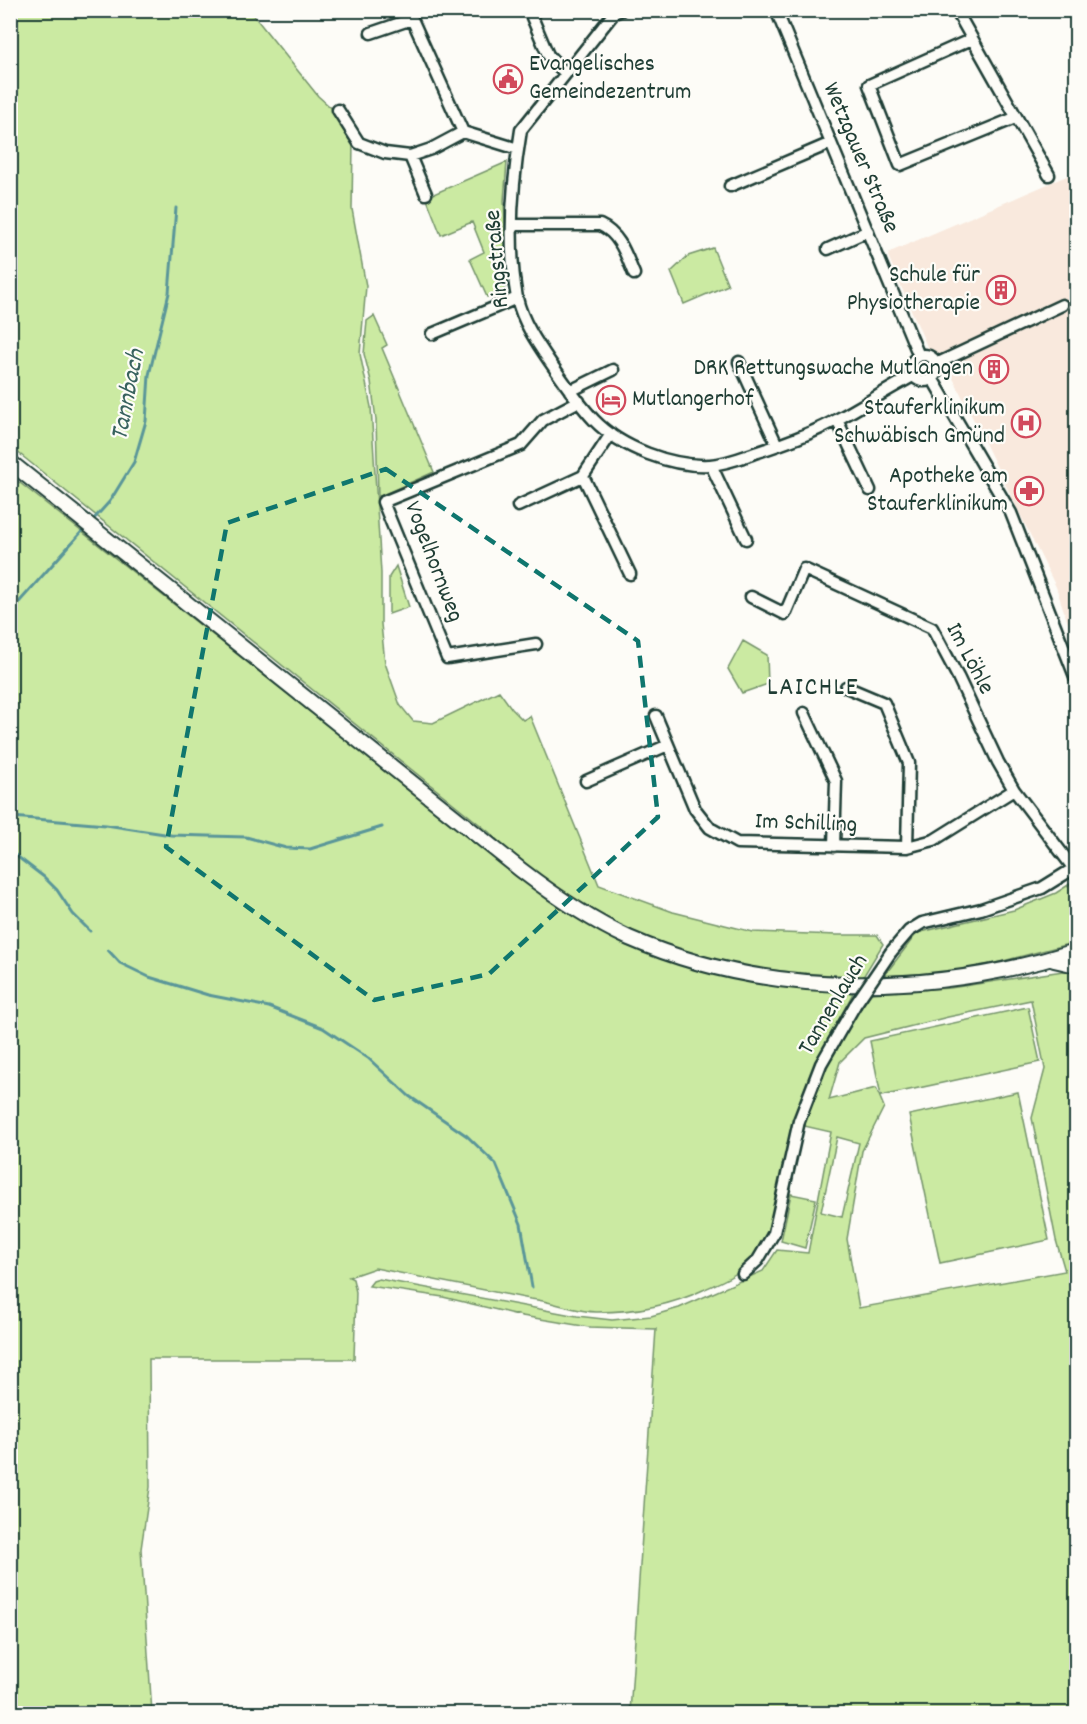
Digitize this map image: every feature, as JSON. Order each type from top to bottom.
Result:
[{"type":"main road","points":[[10,462],[539,884],[593,919],[650,946],[709,965],[791,979],[879,984],[941,980],[975,975],[1049,960],[1077,951]]},
{"type":"main road","points":[[1049,960],[1077,965]]},
{"type":"street","points":[[529,10],[548,55],[565,73]]},
{"type":"street","name":"Wetzgauer Straße","points":[[776,10],[919,356]]},
{"type":"street","points":[[956,10],[1049,175]]},
{"type":"street","name":"Ringstraße","points":[[616,11],[521,130],[518,149],[512,225],[517,298],[524,319],[537,343],[570,391],[595,421],[611,434],[646,453],[680,464],[711,465],[732,461],[777,446],[837,420],[913,376]]},
{"type":"street","points":[[371,33],[412,19],[463,132]]},
{"type":"street","points":[[972,39],[869,85],[900,165],[1015,118]]},
{"type":"street","points":[[338,110],[359,143],[385,153],[410,156],[431,149],[463,132],[518,149]]},
{"type":"street","points":[[730,186],[831,143]]},
{"type":"street","points":[[410,156],[426,194]]},
{"type":"street","points":[[512,225],[600,225],[609,229],[619,240],[634,274]]},
{"type":"street","points":[[828,249],[868,231]]},
{"type":"street","points":[[432,334],[517,298]]},
{"type":"street","points":[[936,364],[1062,305]]},
{"type":"street","points":[[927,355],[936,364],[937,372],[932,378],[924,381],[913,376],[911,364],[919,356],[927,355]]},
{"type":"street","points":[[739,362],[777,446]]},
{"type":"street","points":[[570,391],[613,370]]},
{"type":"street","points":[[932,378],[1011,513],[1077,679]]},
{"type":"street","name":"Vogelhornweg","points":[[536,644],[447,658],[384,502],[521,445],[543,420],[579,401]]},
{"type":"street","points":[[837,420],[870,490]]},
{"type":"street","points":[[518,506],[583,476],[611,434]]},
{"type":"street","points":[[711,465],[746,539]]},
{"type":"street","points":[[583,476],[630,574]]},
{"type":"street","name":"Im Löhle","points":[[751,597],[785,614],[804,568],[932,628],[1014,790],[1075,868]]},
{"type":"street","points":[[846,687],[884,703],[909,763],[907,847]]},
{"type":"street","points":[[804,713],[836,781],[834,846]]},
{"type":"street","name":"Im Schilling","points":[[656,716],[695,809],[710,828],[737,843],[907,847],[934,840],[1014,790]]},
{"type":"street","points":[[586,781],[668,745]]},
{"type":"street","name":"Tannenlauch","points":[[743,1274],[758,1260],[774,1233],[799,1121],[821,1064],[855,1005],[891,952],[909,931],[922,923],[981,909],[1042,888],[1075,868]]},
{"type":"highlighted area","points":[[386,469],[638,641],[658,817],[489,974],[374,1000],[166,847],[227,523]]},
{"type":"shaded area","name":"Stauferklinikum Schwäbisch Gmünd","points":[[1076,172],[1076,648],[1056,587],[949,370],[938,353],[928,349],[888,256],[890,252]]},
{"type":"green space","points":[[10,11],[250,11],[318,96],[338,114],[353,142],[352,209],[366,286],[360,354],[371,407],[381,573],[381,624],[385,663],[400,705],[413,721],[433,723],[499,691],[523,720],[530,716],[599,885],[673,912],[753,932],[877,935],[883,944],[863,977],[763,969],[724,962],[645,937],[588,909],[561,892],[511,854],[489,832],[11,447]]},
{"type":"green space","points":[[507,162],[504,201],[508,282],[503,291],[487,297],[470,259],[484,252],[472,222],[441,235],[428,202],[429,196]]},
{"type":"green space","points":[[713,248],[728,285],[684,304],[671,272],[688,256]]},
{"type":"green space","points":[[374,316],[387,345],[382,348],[434,472],[378,497],[376,420],[371,381],[364,354],[367,321]]},
{"type":"green space","points":[[10,475],[493,856],[595,928],[630,947],[699,971],[787,987],[853,993],[817,1061],[799,1103],[779,1192],[765,1237],[755,1255],[743,1269],[728,1278],[690,1296],[665,1304],[625,1311],[597,1312],[375,1268],[349,1277],[353,1279],[356,1292],[354,1359],[149,1359],[150,1487],[141,1549],[152,1713],[11,1713]]},
{"type":"green space","points":[[396,566],[409,607],[389,614],[389,577]]},
{"type":"green space","points":[[743,641],[767,655],[768,684],[742,693],[728,669]]},
{"type":"green space","points":[[1076,880],[1076,942],[992,964],[942,973],[884,976],[917,933],[1014,910],[1056,893]]},
{"type":"green space","points":[[1076,971],[1074,991],[1076,993],[1076,1713],[630,1713],[656,1329],[589,1327],[522,1316],[443,1297],[369,1286],[373,1281],[379,1279],[577,1316],[612,1320],[651,1316],[679,1308],[763,1271],[777,1250],[808,1253],[831,1132],[800,1125],[812,1092],[842,1032],[871,993],[950,988]],"holes":[[[1031,1000],[1045,1069],[1032,1118],[1056,1240],[1065,1271],[859,1308],[847,1239],[862,1151],[884,1107],[876,1088],[829,1100],[840,1062],[864,1038],[948,1017]],[[837,1137],[859,1143],[842,1217],[821,1212]]]},
{"type":"green space","points":[[1028,1007],[1040,1062],[881,1096],[870,1041]]},
{"type":"green space","points":[[1018,1092],[1049,1240],[940,1263],[909,1115]]},
{"type":"green space","points":[[791,1194],[816,1199],[805,1248],[781,1241]]},
{"type":"waterway","name":"Tannbach","points":[[92,521],[110,501],[134,462],[146,421],[149,375],[169,293],[176,208]]},
{"type":"waterway","name":"Tannbach","points":[[10,618],[20,601],[85,528]]},
{"type":"waterway","points":[[12,817],[106,825],[171,835],[246,837],[286,848],[310,849],[382,827]]},
{"type":"waterway","points":[[10,851],[44,877],[57,890],[73,914],[90,931]]},
{"type":"waterway","points":[[108,950],[120,963],[149,977],[208,995],[269,1007],[323,1028],[368,1058],[409,1096],[467,1136],[496,1164],[521,1224],[532,1287]]},
{"type":"place","name":"Evangelisches Gemeindezentrum","points":[[508,79]]},
{"type":"place","name":"Schule für Physiotherapie","points":[[1001,290]]},
{"type":"place","name":"DRK Rettungswache Mutlangen","points":[[994,369]]},
{"type":"place","name":"Mutlangerhof","points":[[611,400]]},
{"type":"place","name":"Stauferklinikum Schwäbisch Gmünd","points":[[1026,423]]},
{"type":"place","name":"Apotheke am Stauferklinikum","points":[[1029,491]]},
{"type":"district","name":"LAICHLE","points":[[813,688]]}]
